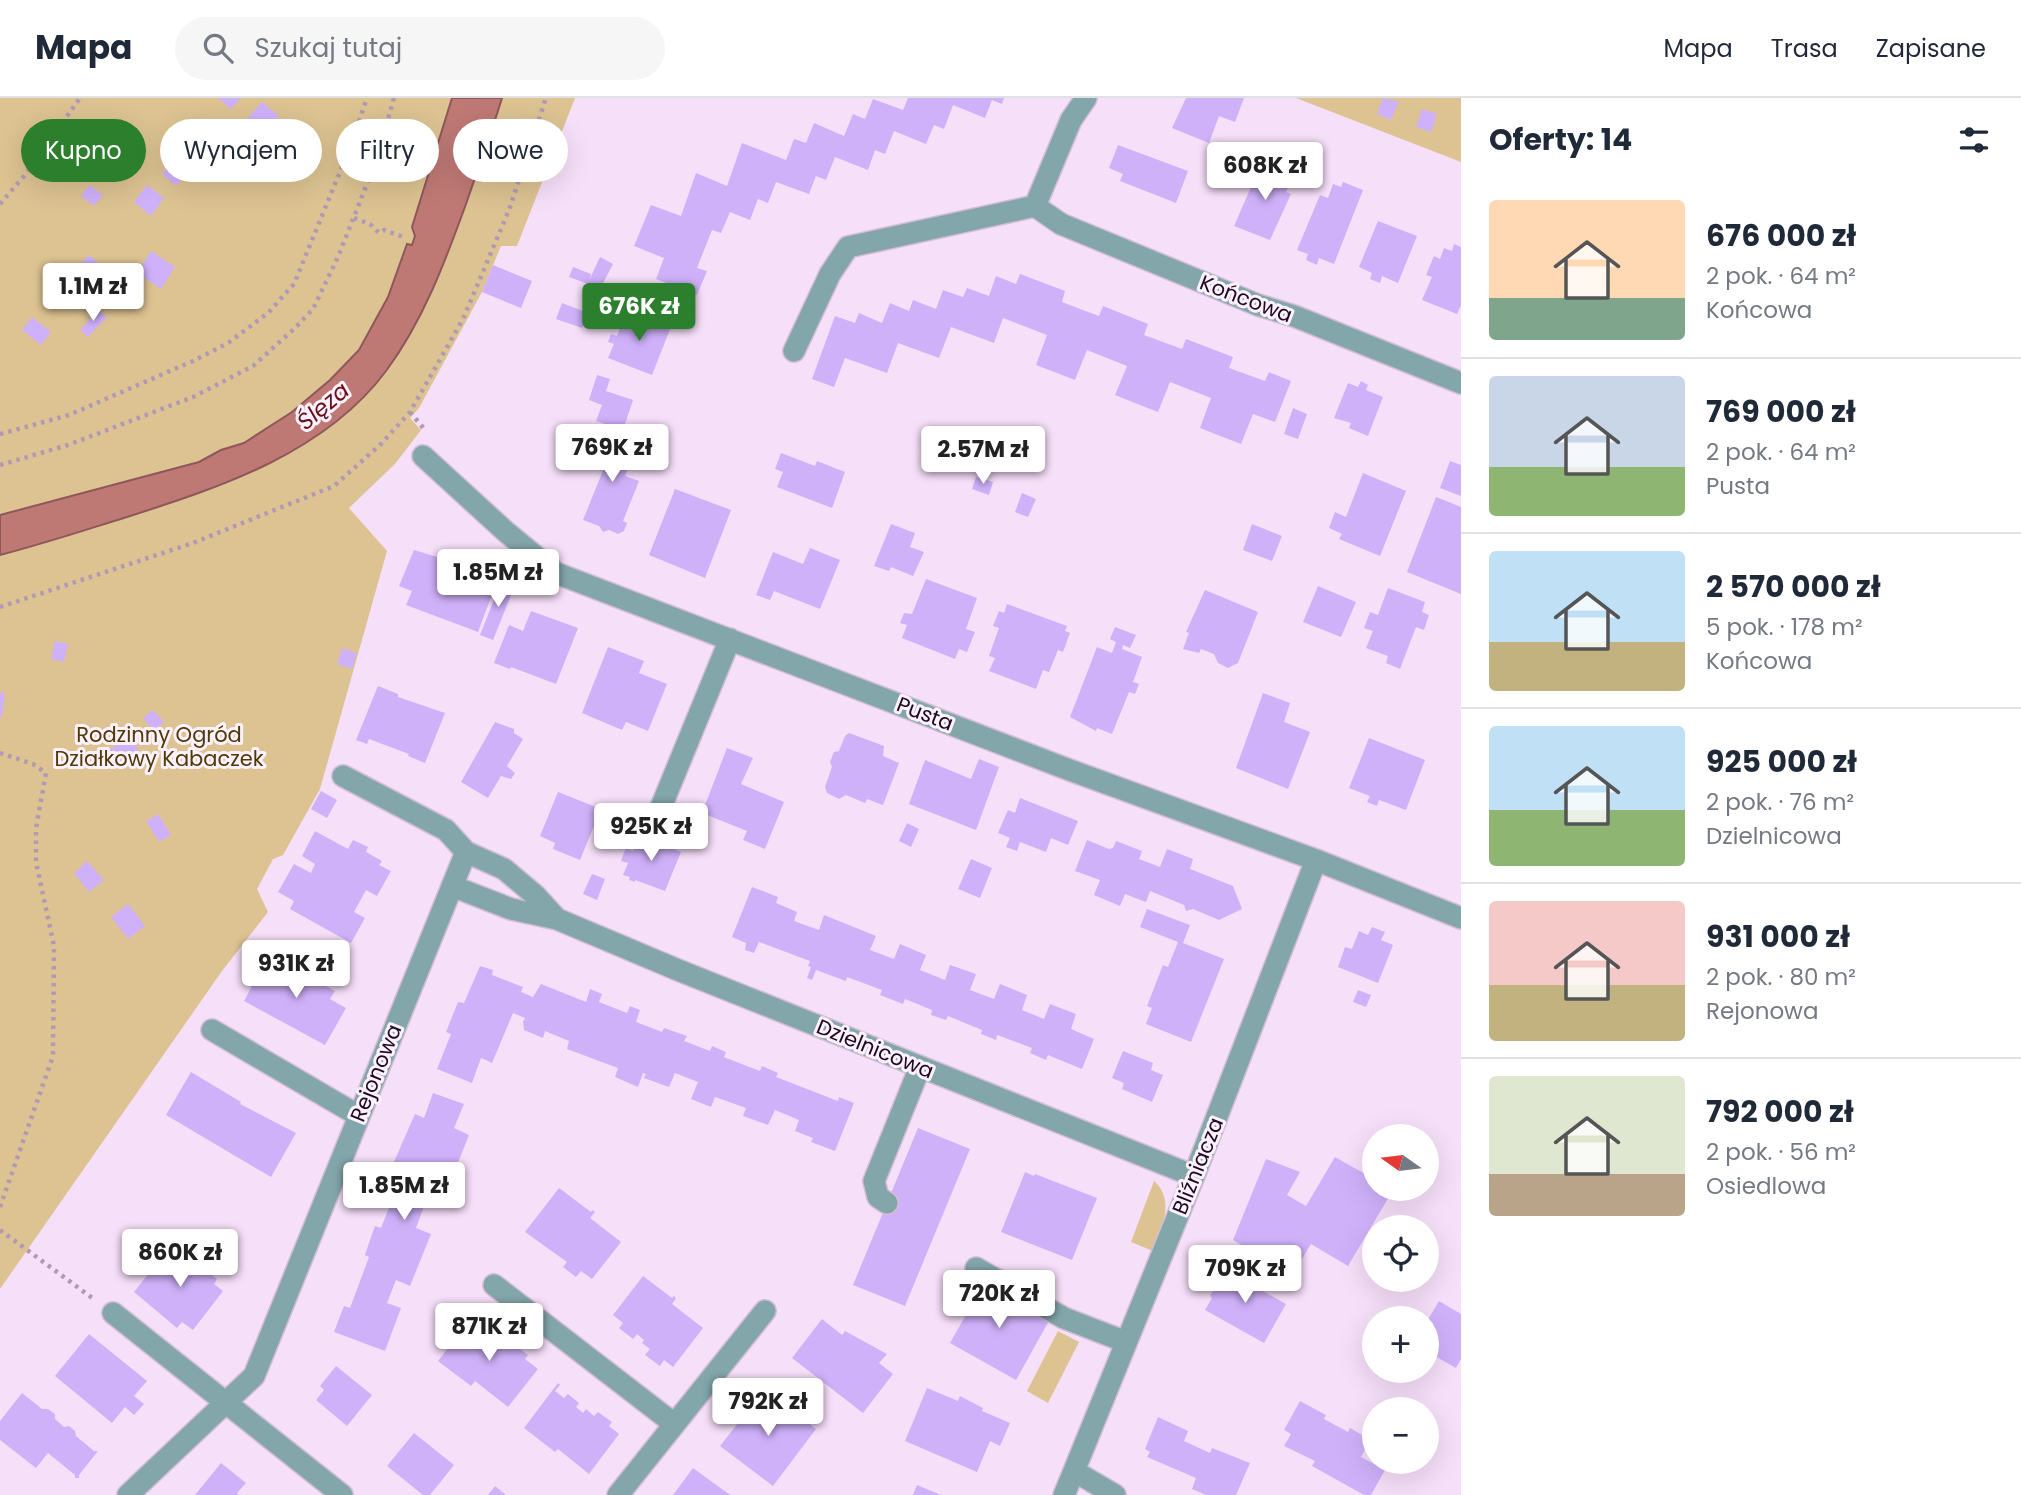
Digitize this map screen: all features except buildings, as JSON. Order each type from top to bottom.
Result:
[{"type":"street","points":[[794,351],[830,274],[848,247],[1035,206],[1071,120],[1086,98]]},
{"type":"street","name":"Końcowa","points":[[1035,206],[1073,229],[1258,305],[1294,316],[1461,383]]},
{"type":"street","name":"Pusta","points":[[423,456],[505,531],[556,573],[1067,769],[1316,860],[1461,918]]},
{"type":"street","points":[[659,812],[730,639]]},
{"type":"street","points":[[343,776],[446,830],[466,852]]},
{"type":"street","name":"Rejonowa","points":[[128,1495],[254,1376],[466,852]]},
{"type":"street","name":"Dzielnicowa","points":[[466,852],[504,869],[536,896],[556,919]]},
{"type":"street","name":"Bliźniacza","points":[[1064,1495],[1194,1176],[1316,860]]},
{"type":"street","name":"Dzielnicowa","points":[[452,886],[511,909],[556,919],[1194,1176]]},
{"type":"street","points":[[212,1030],[359,1116]]},
{"type":"street","points":[[887,1203],[878,1197],[875,1189],[877,1171],[920,1067]]},
{"type":"street","points":[[976,1268],[1064,1318],[1126,1342]]},
{"type":"street","points":[[495,1285],[673,1423]]},
{"type":"street","points":[[618,1495],[765,1311]]},
{"type":"street","points":[[113,1313],[342,1495]]},
{"type":"street","points":[[1074,1471],[1115,1495]]},
{"type":"path","points":[[0,204],[25,175],[80,98]]},
{"type":"path","points":[[0,434],[69,415],[193,361],[228,343],[268,313],[294,284],[349,150],[367,98]]},
{"type":"path","points":[[0,465],[68,445],[193,397],[253,366],[294,329],[313,309],[354,218],[376,161],[394,98]]},
{"type":"path","points":[[0,607],[193,543],[334,486],[382,444],[410,412],[463,319],[509,210],[546,98]]},
{"type":"path","points":[[354,218],[370,224],[379,233],[384,230],[406,238]]},
{"type":"path","points":[[0,753],[33,764],[46,773],[36,828],[36,862],[54,946],[53,1056],[0,1207]]},
{"type":"path","points":[[0,1230],[113,1313]]},
{"type":"green space","points":[[0,98],[452,98],[439,140],[439,119],[336,119],[336,182],[426,182],[412,227],[415,236],[411,246],[406,245],[388,297],[359,350],[330,380],[292,412],[244,443],[221,450],[199,462],[0,515]]},
{"type":"green space","name":"Rodzinny Ogród Działkowy Kabaczek","points":[[502,98],[575,98],[567,119],[495,119]]},
{"type":"green space","points":[[1296,98],[1461,98],[1461,162]]},
{"type":"green space","name":"Rodzinny Ogród Działkowy Kabaczek","points":[[473,182],[542,182],[517,246],[501,246],[482,292],[419,408],[410,418],[421,430],[395,464],[349,508],[387,551],[320,789],[283,855],[273,859],[257,889],[268,912],[222,971],[0,1289],[0,555],[38,545],[252,472],[314,438],[350,410],[386,372],[415,326],[445,261]]},
{"type":"green space","points":[[1154,1181],[1164,1197],[1165,1215],[1153,1251],[1131,1242]]},
{"type":"green space","points":[[1058,1331],[1079,1342],[1048,1403],[1027,1391]]},
{"type":"water","name":"Ślęza","points":[[452,98],[502,98],[495,119],[453,119],[453,182],[474,182],[450,248],[411,332],[386,371],[361,400],[333,424],[269,464],[199,493],[0,555],[0,515],[199,462],[221,450],[244,443],[292,412],[330,380],[359,350],[388,297],[407,244],[412,245],[415,236],[412,227],[426,182],[439,182],[439,140]]}]
